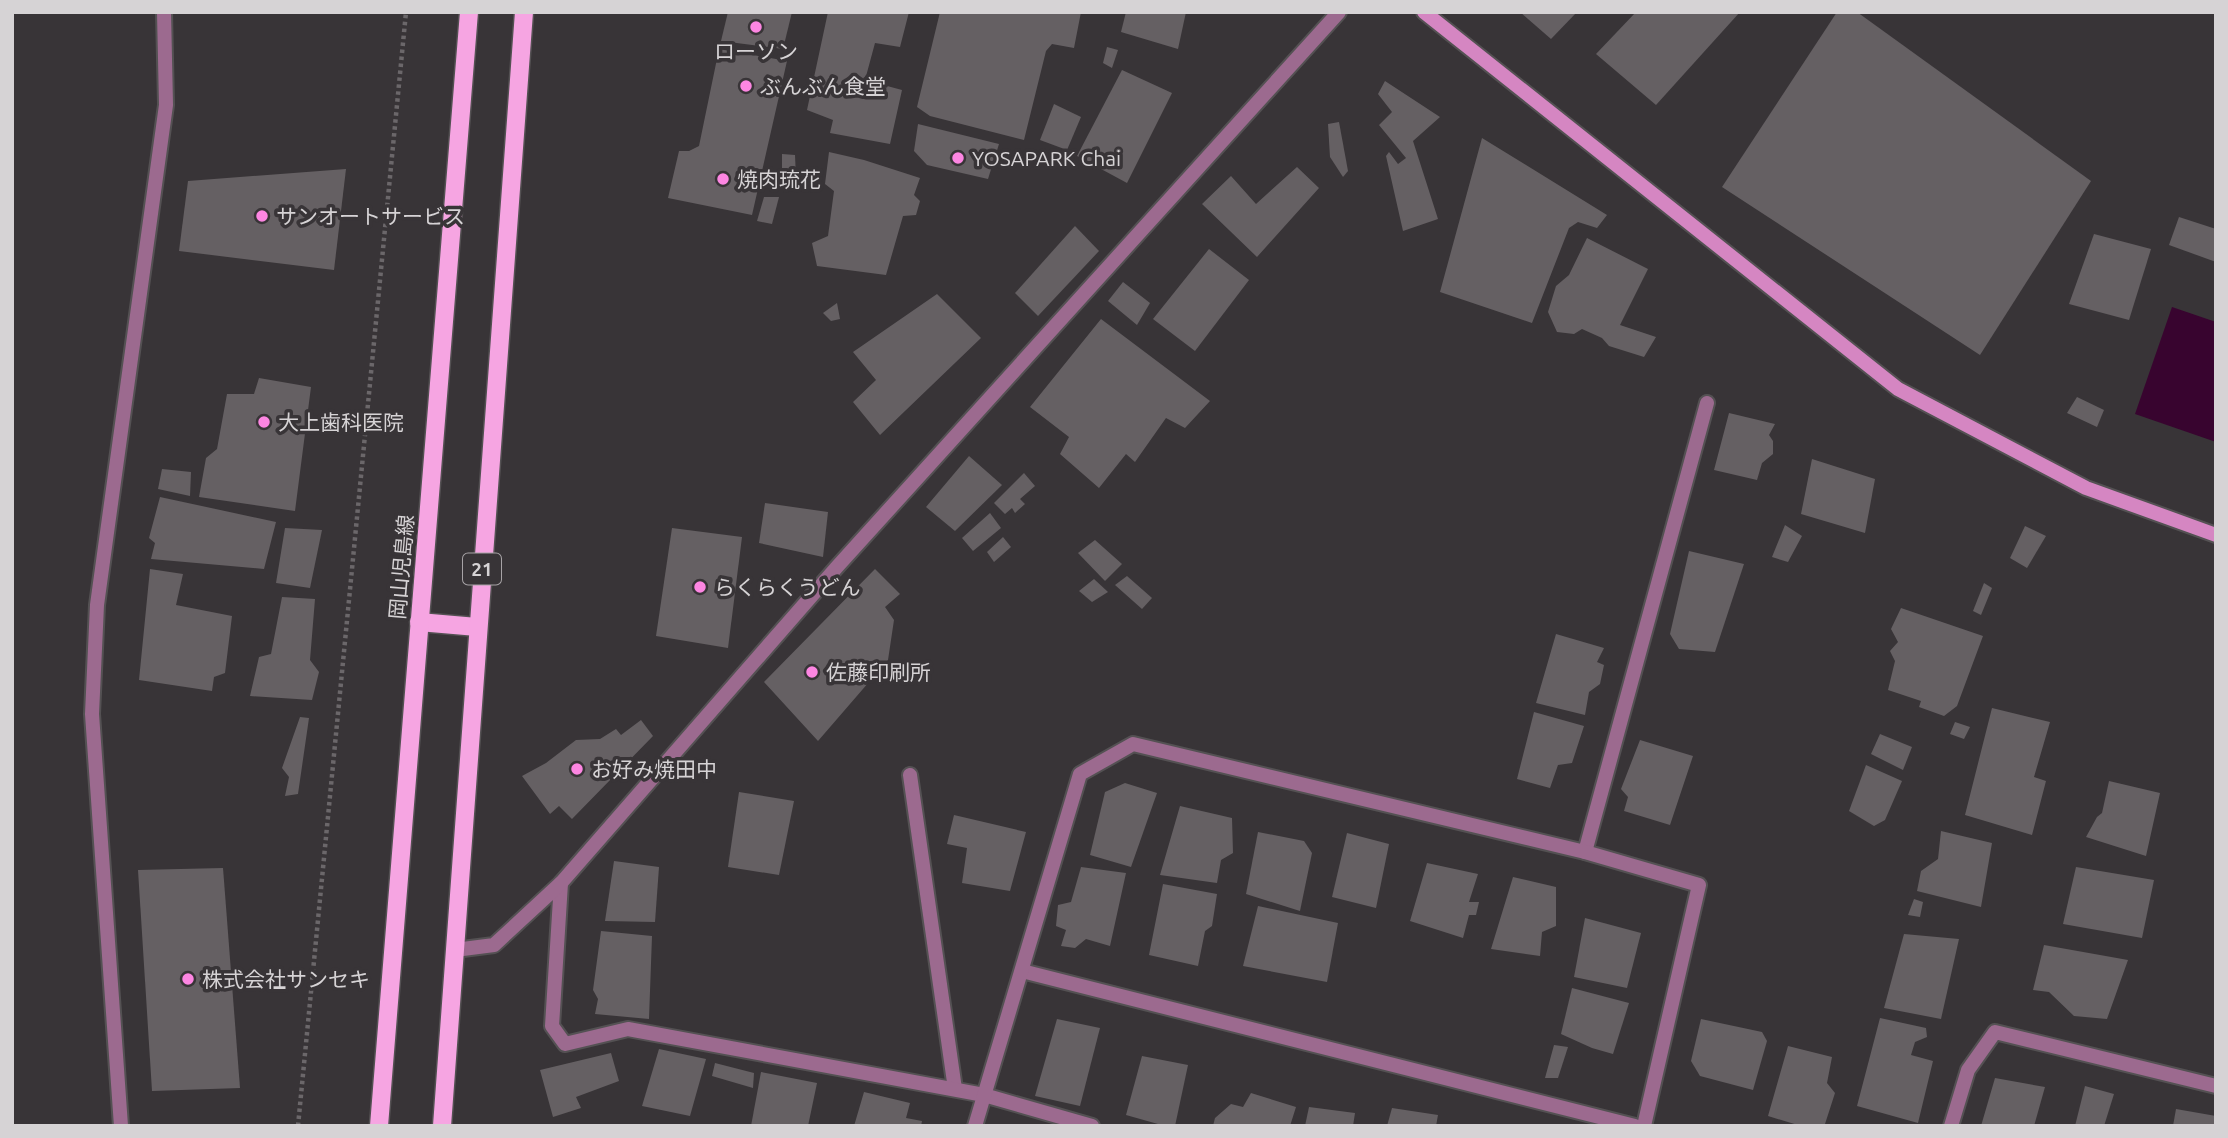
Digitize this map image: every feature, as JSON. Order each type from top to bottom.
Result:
[{"type":"main road","name":"岡山児島線","points":[[379,1126],[469,12]]},
{"type":"main road","name":"21","points":[[442,1126],[524,12]]},
{"type":"main road","points":[[419,622],[477,627]]},
{"type":"street","points":[[121,1126],[92,713],[97,605],[166,105],[164,12]]},
{"type":"street","points":[[455,950],[494,945],[561,883],[836,568],[1339,12]]},
{"type":"street","points":[[1424,12],[1898,389],[2086,488],[2216,535]]},
{"type":"street","points":[[1585,852],[1707,403]]},
{"type":"street","points":[[975,1126],[1080,774],[1133,744],[1585,852],[1699,885],[1644,1126]]},
{"type":"street","points":[[911,775],[955,1089]]},
{"type":"street","points":[[561,883],[552,1026],[565,1044],[628,1029],[984,1095],[1092,1126]]},
{"type":"street","points":[[1022,971],[1634,1126]]},
{"type":"street","points":[[1951,1126],[1968,1070],[1995,1032],[2216,1086]]},
{"type":"path","points":[[298,1126],[406,12]]},
{"type":"shaded area","points":[[2172,307],[2216,322],[2216,442],[2135,414]]},
{"type":"building","name":"ローソン","points":[[728,12],[792,12],[783,49],[721,41]]},
{"type":"building","points":[[828,12],[909,12],[900,47],[875,43],[865,80],[902,90],[890,144],[830,133],[833,120],[807,110]]},
{"type":"building","points":[[940,12],[1081,12],[1074,48],[1052,44],[1046,51],[1024,140],[930,116],[917,107]]},
{"type":"building","points":[[1126,12],[1186,12],[1178,49],[1121,32]]},
{"type":"building","points":[[1520,12],[1577,12],[1551,39]]},
{"type":"building","points":[[1636,12],[1740,12],[1656,105],[1596,54]]},
{"type":"building","points":[[1837,12],[1857,12],[2091,181],[1980,355],[1722,187]]},
{"type":"building","points":[[1107,47],[1118,50],[1112,68],[1103,63]]},
{"type":"building","points":[[719,49],[787,61],[752,215],[668,198],[679,151],[689,151],[699,146]]},
{"type":"building","points":[[1122,70],[1172,93],[1127,183],[1077,156]]},
{"type":"building","points":[[1385,81],[1440,117],[1413,141],[1438,219],[1403,231],[1386,156],[1389,152],[1398,164],[1406,158],[1379,125],[1392,112],[1378,94]]},
{"type":"building","points":[[1054,104],[1081,117],[1067,150],[1040,140]]},
{"type":"building","points":[[1339,122],[1348,171],[1343,177],[1330,157],[1328,124]]},
{"type":"building","name":"YOSAPARK Chai","points":[[918,124],[999,144],[988,179],[927,165],[914,151]]},
{"type":"building","points":[[1482,138],[1607,215],[1597,228],[1578,222],[1569,228],[1532,323],[1440,292]]},
{"type":"building","points":[[829,152],[920,178],[914,195],[920,201],[916,215],[903,216],[886,275],[817,266],[812,243],[828,236],[834,191],[825,184]]},
{"type":"building","points":[[782,154],[795,155],[796,178],[782,179]]},
{"type":"building","points":[[1297,167],[1319,188],[1257,257],[1202,204],[1231,176],[1256,204]]},
{"type":"building","name":"サンオートサービス","points":[[346,169],[334,270],[179,251],[188,181]]},
{"type":"building","points":[[764,197],[779,197],[772,224],[757,221]]},
{"type":"building","points":[[2179,217],[2216,229],[2216,262],[2169,245]]},
{"type":"building","points":[[1075,226],[1099,251],[1038,316],[1015,293]]},
{"type":"building","points":[[2094,234],[2151,249],[2129,320],[2069,304]]},
{"type":"building","points":[[1587,238],[1648,269],[1620,325],[1656,337],[1644,357],[1609,346],[1602,338],[1582,329],[1574,334],[1557,332],[1548,312],[1556,286],[1569,275]]},
{"type":"building","points":[[1209,249],[1249,280],[1195,351],[1153,319]]},
{"type":"building","points":[[1123,282],[1150,303],[1137,325],[1108,301]]},
{"type":"building","points":[[937,294],[981,338],[880,435],[853,402],[876,380],[853,352]]},
{"type":"building","points":[[837,303],[840,319],[831,321],[823,313]]},
{"type":"building","points":[[1101,319],[1210,401],[1185,428],[1166,418],[1135,462],[1126,454],[1099,488],[1060,454],[1069,437],[1030,407]]},
{"type":"building","name":"大上歯科医院","points":[[259,378],[311,387],[295,511],[199,497],[206,458],[217,449],[227,394],[254,394]]},
{"type":"building","points":[[2077,397],[2104,410],[2097,427],[2067,413]]},
{"type":"building","points":[[1729,413],[1775,424],[1769,435],[1773,441],[1773,454],[1762,463],[1757,480],[1714,470]]},
{"type":"building","points":[[969,456],[1002,485],[955,531],[926,507]]},
{"type":"building","points":[[1812,459],[1875,479],[1865,533],[1801,514]]},
{"type":"building","points":[[162,469],[191,472],[190,496],[158,489]]},
{"type":"building","points":[[1024,473],[1035,486],[1020,499],[1025,504],[1015,513],[1012,508],[1005,514],[994,503]]},
{"type":"building","points":[[160,497],[276,522],[264,569],[151,559],[155,543],[149,538]]},
{"type":"building","points":[[765,503],[828,512],[823,557],[759,543]]},
{"type":"building","points":[[990,513],[1001,528],[973,551],[962,538]]},
{"type":"building","points":[[1785,525],[1802,536],[1788,562],[1772,557]]},
{"type":"building","points":[[2025,526],[2046,536],[2027,568],[2010,558]]},
{"type":"building","points":[[285,528],[322,530],[310,588],[276,583]]},
{"type":"building","name":"らくらくうどん","points":[[672,528],[742,537],[728,648],[656,636]]},
{"type":"building","points":[[1003,537],[1011,547],[994,562],[987,552]]},
{"type":"building","points":[[1095,540],[1122,564],[1105,581],[1078,553]]},
{"type":"building","points":[[1689,551],[1744,564],[1715,652],[1679,649],[1670,634]]},
{"type":"building","points":[[150,569],[183,574],[176,605],[232,616],[225,673],[214,677],[212,691],[139,680]]},
{"type":"building","points":[[875,569],[900,594],[885,607],[894,620],[888,660],[818,741],[764,682]]},
{"type":"building","points":[[1127,576],[1152,598],[1142,609],[1115,585]]},
{"type":"building","points":[[1094,579],[1108,592],[1092,602],[1079,591]]},
{"type":"building","points":[[1984,583],[1992,588],[1981,615],[1973,611]]},
{"type":"building","points":[[282,597],[315,599],[310,660],[319,672],[312,700],[250,696],[259,657],[271,654]]},
{"type":"building","points":[[1901,608],[1983,636],[1957,706],[1944,716],[1919,707],[1921,701],[1888,690],[1895,661],[1890,651],[1898,642],[1891,629]]},
{"type":"building","points":[[1556,634],[1604,648],[1597,662],[1604,665],[1600,684],[1589,692],[1585,715],[1536,703]]},
{"type":"building","points":[[1992,708],[2050,722],[2034,777],[2046,781],[2032,835],[1965,815]]},
{"type":"building","points":[[1534,712],[1584,726],[1572,763],[1558,765],[1550,788],[1517,779]]},
{"type":"building","points":[[300,717],[309,718],[298,794],[285,796],[289,777],[282,768]]},
{"type":"building","name":"お好み焼田中","points":[[641,720],[653,736],[572,819],[559,806],[550,814],[522,776],[546,763],[576,740],[600,739],[616,729],[621,735]]},
{"type":"building","points":[[1955,722],[1970,727],[1964,739],[1950,734]]},
{"type":"building","points":[[1880,734],[1912,747],[1903,770],[1871,754]]},
{"type":"building","points":[[1640,740],[1693,756],[1670,825],[1624,811],[1628,797],[1621,789]]},
{"type":"building","points":[[1866,765],[1902,781],[1885,820],[1874,826],[1849,811]]},
{"type":"building","points":[[2109,781],[2160,793],[2146,856],[2086,837],[2102,813]]},
{"type":"building","points":[[1125,783],[1157,793],[1131,867],[1090,855],[1105,792]]},
{"type":"building","points":[[739,792],[794,801],[779,875],[728,867]]},
{"type":"building","points":[[1180,806],[1232,818],[1233,853],[1221,860],[1217,883],[1160,875]]},
{"type":"building","points":[[954,815],[1026,832],[1010,891],[962,883],[967,848],[947,844]]},
{"type":"building","points":[[1941,831],[1992,843],[1981,907],[1917,891],[1921,871],[1938,859]]},
{"type":"building","points":[[1258,832],[1304,841],[1312,853],[1300,911],[1246,894]]},
{"type":"building","points":[[1347,833],[1389,844],[1376,908],[1332,897]]},
{"type":"building","points":[[614,861],[659,867],[655,922],[605,921]]},
{"type":"building","points":[[1427,863],[1478,874],[1469,902],[1479,902],[1476,915],[1469,915],[1463,938],[1410,921]]},
{"type":"building","points":[[1081,867],[1126,873],[1110,946],[1086,939],[1075,948],[1061,946],[1066,930],[1056,926],[1058,905],[1071,902]]},
{"type":"building","points":[[2076,867],[2154,880],[2142,938],[2063,924]]},
{"type":"building","name":"株式会社サンセキ","points":[[223,868],[240,1088],[152,1091],[138,870]]},
{"type":"building","points":[[1513,877],[1556,887],[1556,926],[1542,932],[1540,956],[1491,949]]},
{"type":"building","points":[[1163,884],[1217,894],[1212,926],[1205,931],[1198,966],[1149,955]]},
{"type":"building","points":[[1914,899],[1923,902],[1920,917],[1908,915]]},
{"type":"building","points":[[1258,906],[1338,923],[1327,982],[1243,966]]},
{"type":"building","points":[[1585,918],[1641,933],[1627,988],[1574,977]]},
{"type":"building","points":[[601,931],[652,936],[649,1019],[595,1014],[598,999],[593,990]]},
{"type":"building","points":[[1904,934],[1959,939],[1941,1019],[1884,1008]]},
{"type":"building","points":[[2044,945],[2128,960],[2107,1019],[2074,1016],[2049,992],[2033,990]]},
{"type":"building","points":[[1572,988],[1629,1003],[1613,1054],[1561,1034]]},
{"type":"building","points":[[1880,1018],[1926,1028],[1927,1037],[1915,1042],[1911,1055],[1933,1061],[1918,1123],[1857,1106]]},
{"type":"building","points":[[1057,1019],[1100,1028],[1080,1106],[1035,1096]]},
{"type":"building","points":[[1701,1019],[1762,1032],[1767,1041],[1753,1090],[1700,1076],[1691,1061]]},
{"type":"building","points":[[1554,1045],[1568,1047],[1558,1078],[1545,1078]]},
{"type":"building","points":[[1788,1046],[1832,1057],[1827,1083],[1835,1093],[1825,1124],[1829,1126],[1801,1126],[1768,1116]]},
{"type":"building","points":[[659,1049],[706,1059],[690,1116],[642,1106]]},
{"type":"building","points":[[611,1053],[619,1081],[576,1097],[581,1108],[553,1117],[540,1070]]},
{"type":"building","points":[[1142,1056],[1188,1065],[1175,1126],[1165,1126],[1126,1115]]},
{"type":"building","points":[[715,1063],[754,1073],[753,1088],[712,1076]]},
{"type":"building","points":[[761,1072],[817,1083],[808,1126],[751,1126]]},
{"type":"building","points":[[1995,1078],[2045,1087],[2034,1126],[1981,1126]]},
{"type":"building","points":[[2085,1086],[2114,1094],[2104,1126],[2075,1126]]},
{"type":"building","points":[[864,1092],[910,1103],[906,1118],[922,1121],[921,1126],[854,1126]]},
{"type":"building","points":[[1251,1093],[1296,1107],[1290,1126],[1213,1126],[1215,1118],[1231,1104],[1243,1107]]},
{"type":"building","points":[[1309,1107],[1355,1113],[1353,1126],[1305,1126]]},
{"type":"building","points":[[1392,1108],[1438,1115],[1436,1126],[1387,1126]]},
{"type":"building","points":[[2176,1109],[2216,1116],[2216,1126],[2173,1126]]},
{"type":"place","name":"ローソン","points":[[756,27]]},
{"type":"place","name":"ぶんぶん食堂","points":[[746,86]]},
{"type":"place","name":"YOSAPARK Chai","points":[[958,158]]},
{"type":"place","name":"焼肉琉花","points":[[723,179]]},
{"type":"place","name":"サンオートサービス","points":[[262,216]]},
{"type":"place","name":"大上歯科医院","points":[[264,422]]},
{"type":"place","name":"らくらくうどん","points":[[700,587]]},
{"type":"place","name":"佐藤印刷所","points":[[812,672]]},
{"type":"place","name":"お好み焼田中","points":[[577,769]]},
{"type":"place","name":"株式会社サンセキ","points":[[188,979]]}]
